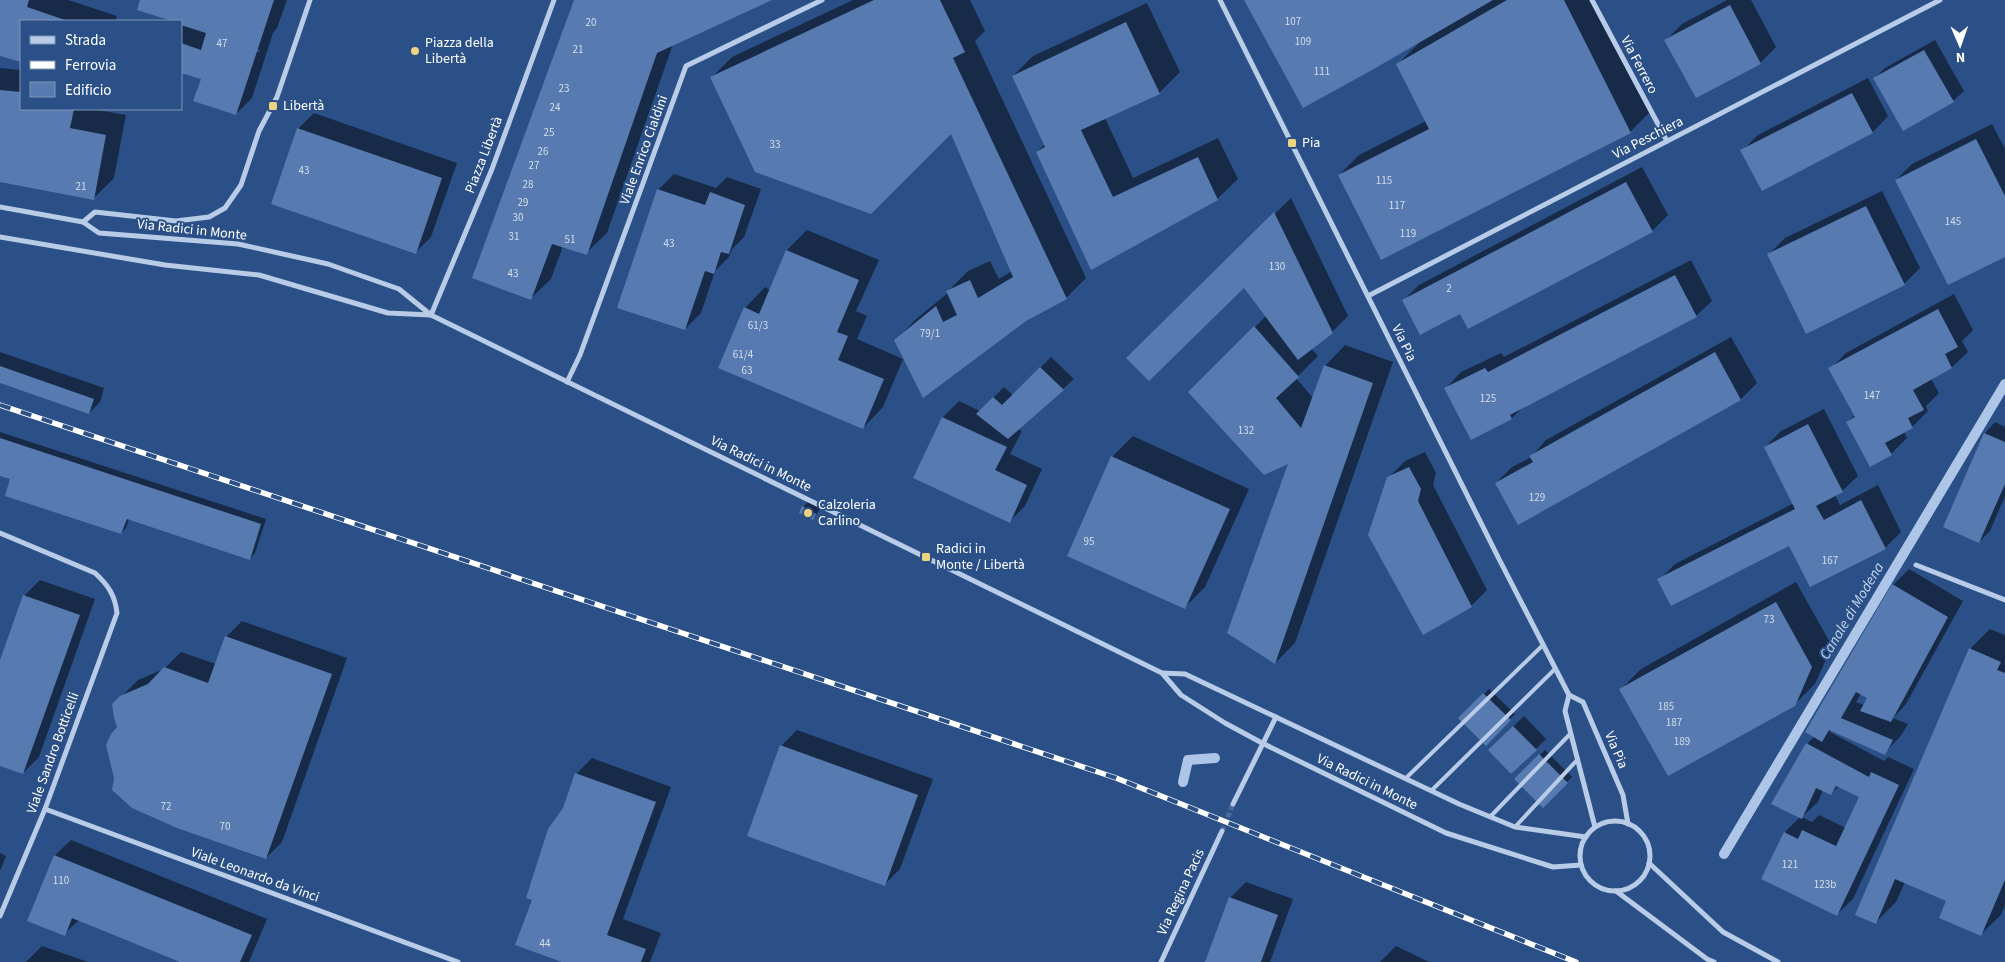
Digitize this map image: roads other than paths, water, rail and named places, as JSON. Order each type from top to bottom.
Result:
[{"type":"street","points":[[83,222],[95,212],[176,221],[209,217],[225,208],[241,185],[259,132],[277,97],[310,0]]},
{"type":"street","name":"Piazza Libertà","points":[[431,315],[492,169],[554,0]]},
{"type":"street","name":"Viale Enrico Cialdini","points":[[567,382],[580,355],[686,66],[822,0]]},
{"type":"street","name":"Via Pia","points":[[1220,0],[1555,669],[1569,695],[1583,702],[1623,795],[1628,824]]},
{"type":"street","name":"Via Ferrero","points":[[1592,0],[1667,140]]},
{"type":"street","name":"Via Peschiera","points":[[1368,296],[1940,0]]},
{"type":"street","name":"Via Radici in Monte","points":[[0,207],[83,222],[99,232],[238,244],[328,264],[399,289],[431,315],[1162,673],[1181,695],[1225,723],[1446,833],[1553,867],[1581,865]]},
{"type":"street","name":"Via Radici in Monte","points":[[0,237],[165,265],[259,275],[388,313],[431,315]]},
{"type":"street","name":"Viale Sandro Botticelli","points":[[0,533],[95,574],[107,584],[114,596],[117,613],[45,809],[0,916]]},
{"type":"street","points":[[1916,565],[2005,600]]},
{"type":"street","name":"Via Radici in Monte","points":[[1162,673],[1185,674],[1515,828],[1586,837]]},
{"type":"street","points":[[1569,695],[1565,711],[1595,827]]},
{"type":"street","points":[[1233,804],[1276,717]]},
{"type":"street","name":"Viale Leonardo da Vinci","points":[[45,809],[458,962]]},
{"type":"street","points":[[1608,822],[1628,824],[1638,830],[1645,838],[1649,850],[1649,863],[1644,876],[1639,881],[1624,889],[1608,890],[1593,883],[1587,877],[1581,865],[1582,845],[1595,827],[1608,822]]},
{"type":"street","name":"Via Regina Pacis","points":[[1161,962],[1222,831]]},
{"type":"street","points":[[1649,863],[1723,932],[1778,962]]},
{"type":"street","points":[[1616,891],[1707,959],[1714,962]]},
{"type":"lane","points":[[1406,778],[1543,645]]},
{"type":"lane","points":[[1432,790],[1555,669]]},
{"type":"lane","points":[[1490,817],[1571,733]]},
{"type":"lane","points":[[1515,828],[1578,760]]},
{"type":"waterway","name":"Canale di Modena","points":[[1724,854],[2005,384]]},
{"type":"waterway","name":"Canale di Modena","points":[[1183,782],[1188,760],[1215,758]]},
{"type":"tunnel","points":[[1222,831],[1233,804]]},
{"type":"railway","points":[[0,405],[1116,778],[1576,962]]},
{"type":"place","name":"Piazza della Libertà","points":[[415,51]]},
{"type":"place","name":"Libertà","points":[[273,106]]},
{"type":"place","name":"Pia","points":[[1292,143]]},
{"type":"place","name":"Calzoleria Carlino","points":[[808,513]]},
{"type":"place","name":"Radici in Monte / Libertà","points":[[926,557]]}]
